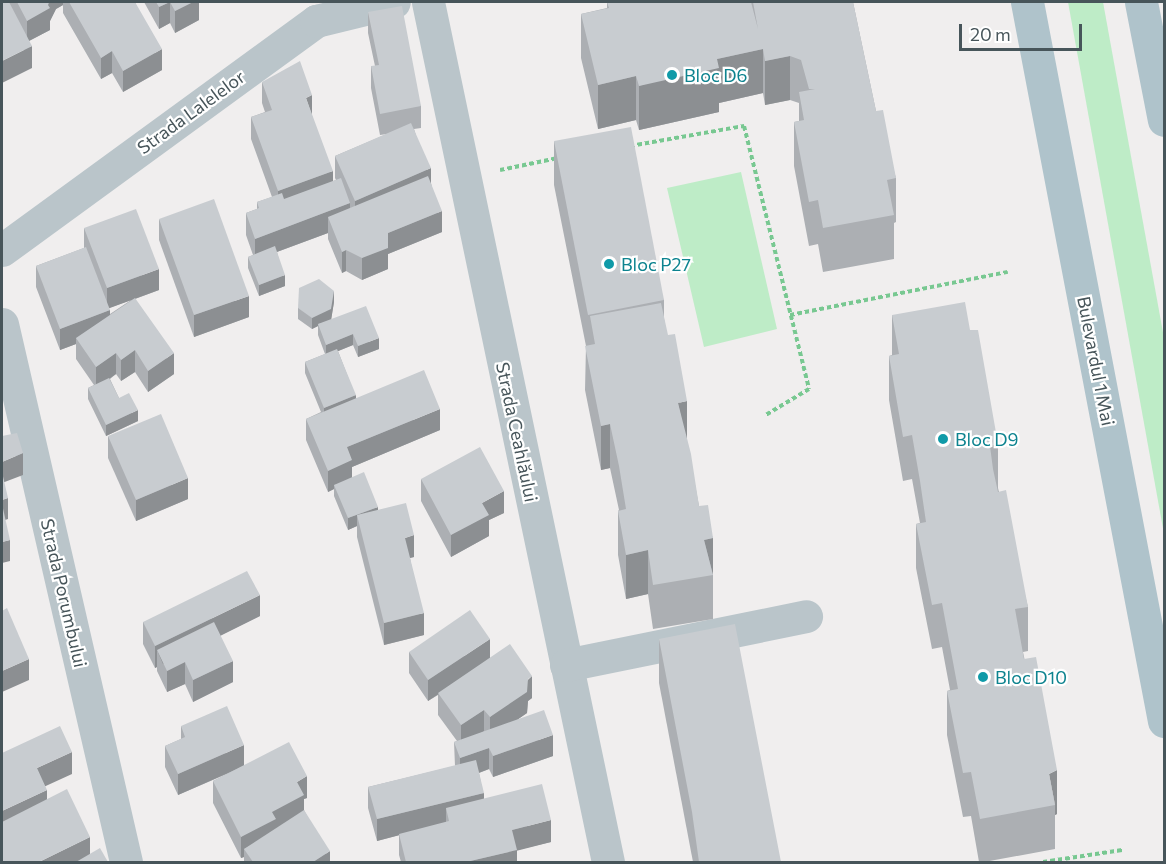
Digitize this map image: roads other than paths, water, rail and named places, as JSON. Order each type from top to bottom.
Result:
[{"type":"main road","name":"Bulevardul 1 Mai","points":[[1027,2],[1164,721]]},
{"type":"main road","points":[[1142,2],[1164,120]]},
{"type":"street","name":"Strada Lalelelor","points":[[2,250],[316,21],[394,2]]},
{"type":"street","name":"Strada Ceahlăului","points":[[428,2],[608,862]]},
{"type":"street","name":"Strada Porumbului","points":[[2,324],[126,862]]},
{"type":"street","points":[[566,665],[806,616]]},
{"type":"place","name":"Bloc D6","points":[[672,75]]},
{"type":"place","name":"Bloc P27","points":[[609,264]]},
{"type":"place","name":"Bloc D9","points":[[943,439]]},
{"type":"place","name":"Bloc D10","points":[[983,677]]}]
